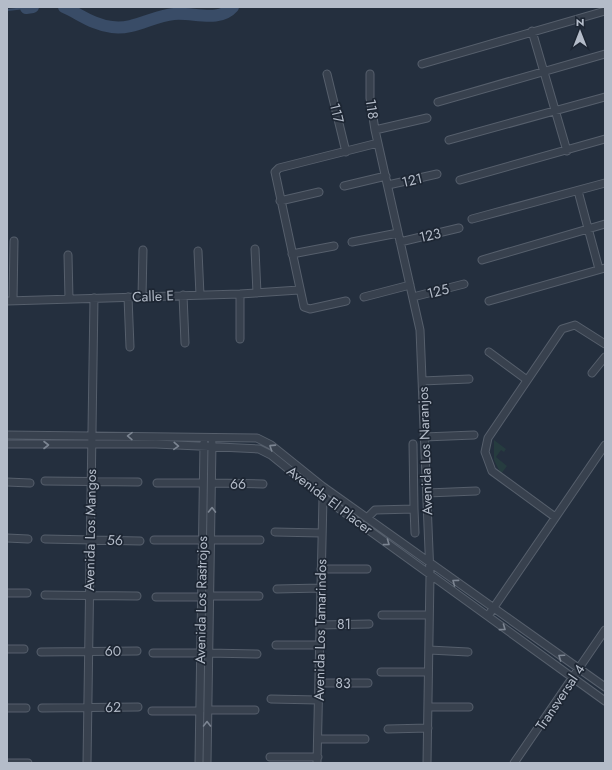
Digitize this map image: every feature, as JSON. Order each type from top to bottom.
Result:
[{"type":"street","points":[[422,64],[605,11]]},
{"type":"street","points":[[532,31],[567,151]]},
{"type":"street","points":[[438,102],[544,70],[605,54]]},
{"type":"street","name":"117","points":[[327,74],[346,152]]},
{"type":"street","name":"118","points":[[370,74],[369,94],[378,143]]},
{"type":"street","points":[[449,140],[605,96]]},
{"type":"street","points":[[375,130],[427,118]]},
{"type":"street","points":[[460,180],[567,151],[605,139]]},
{"type":"street","points":[[346,301],[310,309],[304,307],[275,175],[277,169],[378,143]]},
{"type":"street","name":"Avenida Los Naranjos","points":[[378,143],[420,330],[430,575],[427,763]]},
{"type":"street","name":"121","points":[[388,185],[437,174]]},
{"type":"street","points":[[344,186],[386,176]]},
{"type":"street","points":[[472,219],[605,183]]},
{"type":"street","points":[[489,301],[602,269],[578,191]]},
{"type":"street","points":[[280,201],[319,192]]},
{"type":"street","points":[[482,260],[605,224]]},
{"type":"street","name":"123","points":[[400,242],[459,228]]},
{"type":"street","points":[[352,242],[398,233]]},
{"type":"street","points":[[10,301],[14,241]]},
{"type":"street","points":[[292,254],[334,246]]},
{"type":"street","points":[[255,249],[257,293]]},
{"type":"street","points":[[142,297],[143,250]]},
{"type":"street","points":[[198,251],[200,295]]},
{"type":"street","points":[[68,255],[68,299]]},
{"type":"street","name":"125","points":[[413,297],[464,284]]},
{"type":"street","points":[[364,297],[410,285]]},
{"type":"street","name":"Calle E","points":[[10,301],[240,294],[300,290]]},
{"type":"street","points":[[240,294],[240,338]]},
{"type":"street","points":[[183,296],[185,343]]},
{"type":"street","points":[[128,297],[130,347]]},
{"type":"street","name":"Avenida Los Mangos","points":[[86,763],[94,298]]},
{"type":"street","points":[[556,517],[492,471],[486,458],[485,447],[488,438],[562,329],[575,325],[605,344]]},
{"type":"street","points":[[488,352],[528,380]]},
{"type":"street","points":[[592,373],[605,357]]},
{"type":"street","points":[[422,381],[469,380]]},
{"type":"street","name":"Avenida El Placer","points":[[7,435],[257,438],[271,445],[322,486],[605,687]]},
{"type":"street","points":[[424,437],[474,435]]},
{"type":"street","name":"Avenida Los Rastrojos","points":[[199,763],[203,483],[204,447],[208,437]]},
{"type":"street","name":"Avenida Los Rastrojos","points":[[207,763],[213,483],[213,447],[208,437]]},
{"type":"street","name":"Avenida El Placer","points":[[7,444],[156,444],[259,449],[271,455],[323,497],[605,701]]},
{"type":"street","points":[[413,444],[415,533]]},
{"type":"street","points":[[487,616],[605,445]]},
{"type":"street","points":[[45,481],[138,482]]},
{"type":"street","points":[[7,482],[30,483]]},
{"type":"street","points":[[157,483],[203,483]]},
{"type":"street","name":"66","points":[[213,483],[262,484]]},
{"type":"street","points":[[427,493],[476,491]]},
{"type":"street","name":"Avenida Los Tamarindos","points":[[318,760],[321,533],[323,497]]},
{"type":"street","points":[[367,518],[375,510],[414,509]]},
{"type":"street","points":[[275,532],[321,533]]},
{"type":"street","points":[[7,538],[28,539]]},
{"type":"street","name":"56","points":[[46,539],[140,540]]},
{"type":"street","points":[[154,540],[202,540]]},
{"type":"street","points":[[212,540],[260,540]]},
{"type":"street","points":[[321,569],[367,569]]},
{"type":"street","points":[[277,589],[320,588]]},
{"type":"street","points":[[7,593],[27,593]]},
{"type":"street","points":[[46,595],[137,596]]},
{"type":"street","points":[[210,596],[259,596]]},
{"type":"street","points":[[156,597],[201,597]]},
{"type":"street","points":[[382,615],[429,615]]},
{"type":"street","name":"81","points":[[320,624],[369,624]]},
{"type":"street","name":"Transversal 4","points":[[514,763],[605,630]]},
{"type":"street","points":[[276,645],[320,645]]},
{"type":"street","points":[[7,649],[24,649]]},
{"type":"street","points":[[429,650],[468,652]]},
{"type":"street","name":"60","points":[[41,652],[137,652]]},
{"type":"street","points":[[153,653],[201,653]]},
{"type":"street","points":[[209,653],[258,654]]},
{"type":"street","points":[[381,672],[428,672]]},
{"type":"street","name":"83","points":[[319,683],[368,683]]},
{"type":"street","points":[[271,699],[318,700]]},
{"type":"street","name":"62","points":[[42,708],[138,707]]},
{"type":"street","points":[[428,707],[469,707]]},
{"type":"street","points":[[7,708],[26,708]]},
{"type":"street","points":[[208,710],[255,710]]},
{"type":"street","points":[[152,711],[200,711]]},
{"type":"street","points":[[388,729],[428,728]]},
{"type":"street","points":[[318,739],[365,739]]},
{"type":"street","points":[[270,757],[318,760]]},
{"type":"street","points":[[7,763],[28,763]]},
{"type":"green space","points":[[494,440],[506,449],[504,452],[501,450],[496,457],[507,466],[501,474],[494,460]]},
{"type":"waterway","points":[[26,8],[33,7]]},
{"type":"waterway","points":[[64,7],[87,19],[112,27],[128,27],[158,17],[174,14],[205,16],[221,15],[233,7]]},
{"type":"waterway","points":[[7,10],[26,8]]}]
